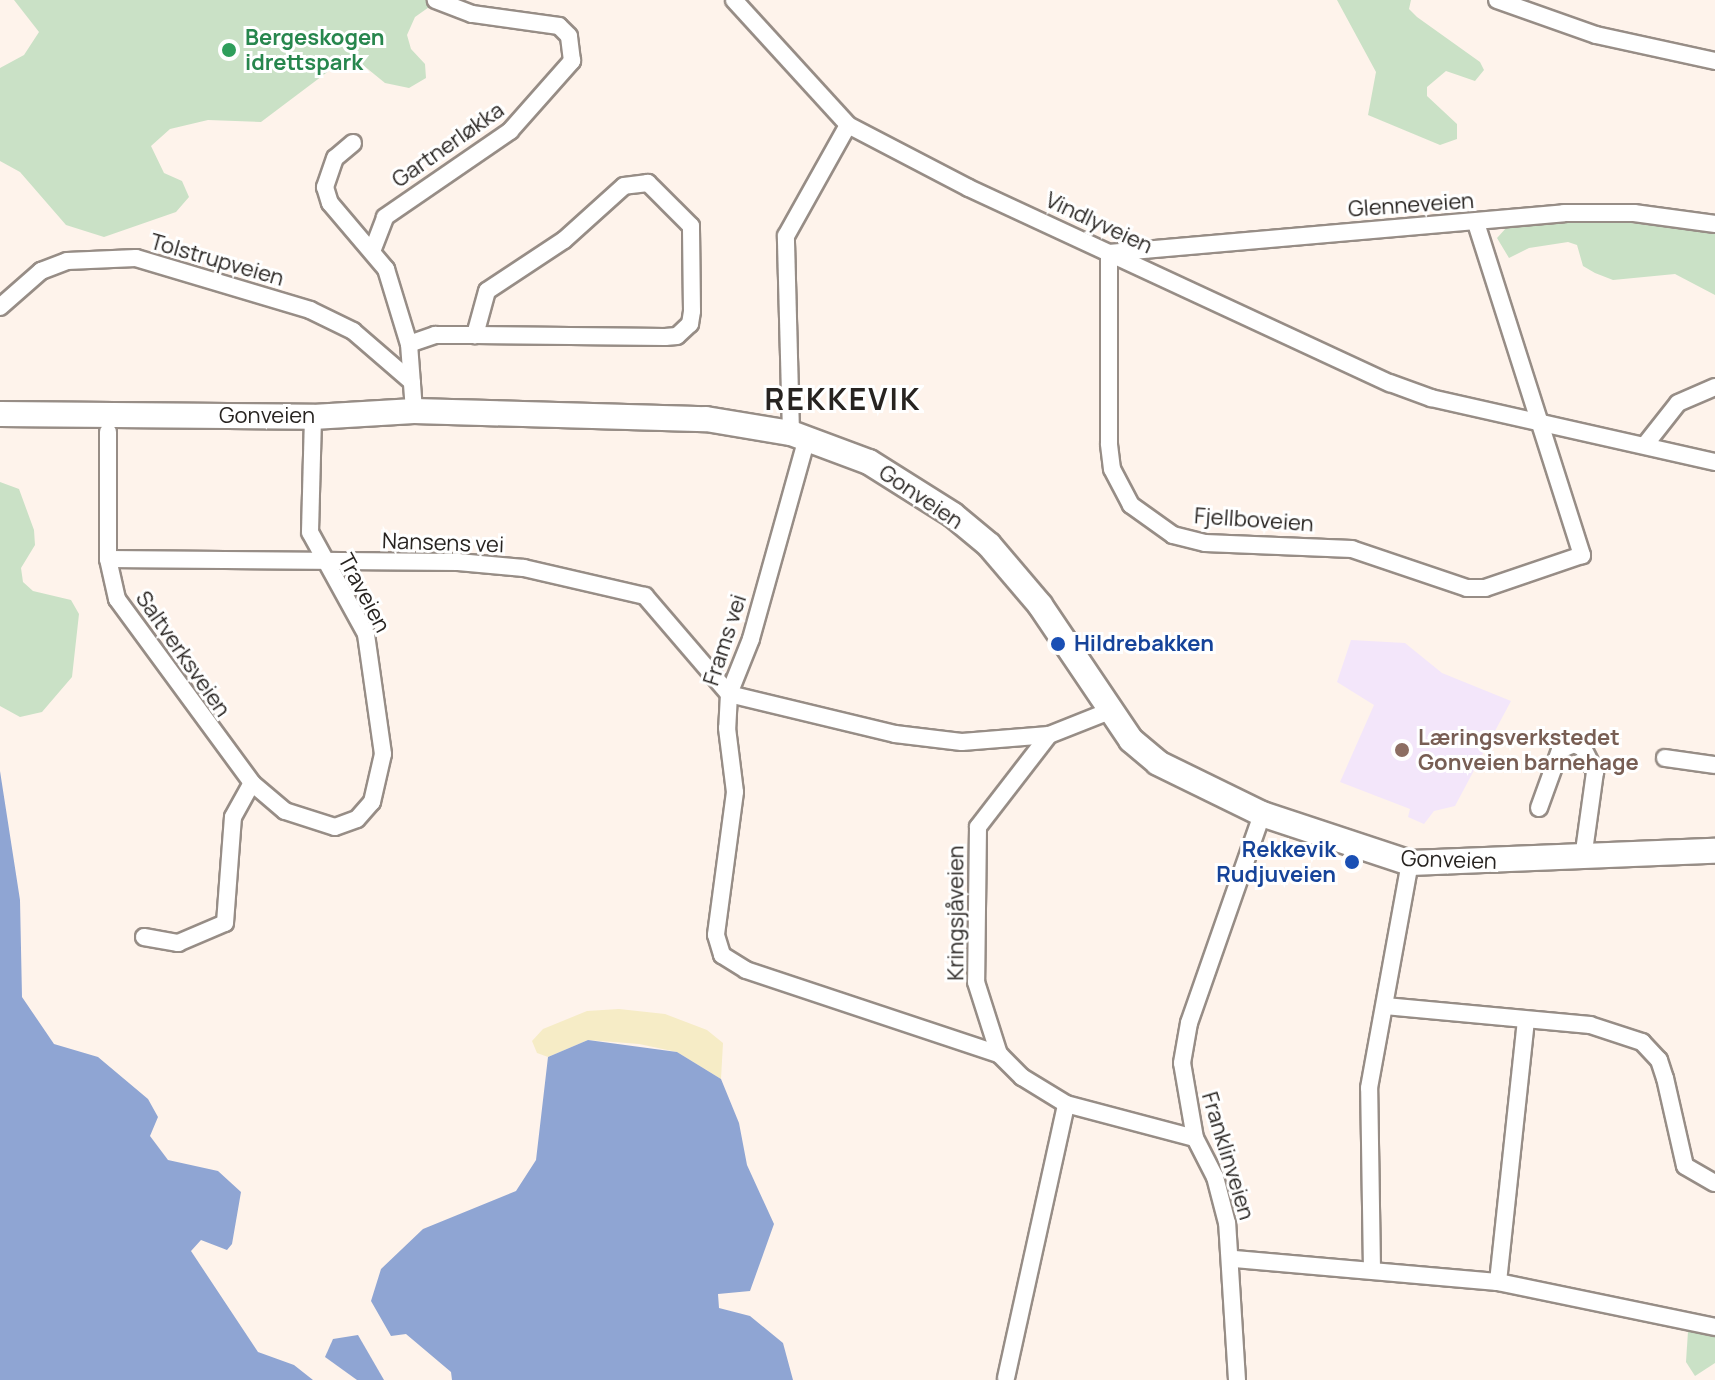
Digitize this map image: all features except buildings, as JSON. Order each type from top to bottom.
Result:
[{"type":"street","name":"Gartnerløkka","points":[[373,249],[385,217],[510,131],[572,61],[569,36],[559,26],[472,14],[436,0]]},
{"type":"street","points":[[734,0],[848,125],[786,236],[799,435]]},
{"type":"street","points":[[1497,0],[1596,35],[1715,61]]},
{"type":"street","name":"Vindlyveien","points":[[848,125],[1109,253],[1390,383],[1431,398],[1537,419],[1715,462]]},
{"type":"street","points":[[353,143],[335,158],[325,187],[330,203],[373,249],[386,269],[409,344],[414,411]]},
{"type":"street","points":[[409,344],[435,335],[677,336],[690,324],[692,311],[691,226],[648,183],[624,186],[564,240],[487,291],[475,335]]},
{"type":"street","name":"Glenneveien","points":[[1109,253],[1564,213],[1634,213],[1715,224]]},
{"type":"street","points":[[1476,223],[1537,419]]},
{"type":"street","name":"Fjellboveien","points":[[1109,253],[1112,469],[1131,505],[1173,535],[1205,543],[1352,549],[1467,588],[1485,588],[1582,555],[1537,419]]},
{"type":"street","name":"Tolstrupveien","points":[[0,307],[41,271],[67,261],[136,258],[310,310],[353,331],[412,382]]},
{"type":"street","points":[[1645,445],[1678,403],[1715,387]]},
{"type":"street","name":"Gonveien","points":[[0,414],[313,417],[414,411],[706,419],[799,435],[908,484],[989,545],[1055,626],[1107,712],[1158,763],[1262,814],[1410,863],[1715,851]]},
{"type":"street","name":"Traveien","points":[[313,417],[310,532],[323,562],[366,634],[383,754],[372,802],[345,825]]},
{"type":"street","name":"Saltverksveien","points":[[108,432],[108,559],[117,599],[252,783],[285,811],[319,825],[345,825]]},
{"type":"street","name":"Frams vei","points":[[799,435],[751,639],[729,694],[727,728],[735,792],[716,935],[722,955],[779,983],[999,1054]]},
{"type":"street","name":"Nansens vei","points":[[108,559],[458,562],[524,568],[645,596],[729,694]]},
{"type":"street","points":[[729,694],[895,734],[962,742],[1049,735],[1107,712]]},
{"type":"street","name":"Kringsjåveien","points":[[1049,735],[978,827],[976,982],[999,1054],[1022,1077],[1066,1104],[1195,1138]]},
{"type":"street","points":[[1539,808],[1560,750],[1574,744],[1583,748],[1595,772],[1583,858]]},
{"type":"street","points":[[1665,758],[1715,765]]},
{"type":"street","points":[[144,937],[178,943],[225,923],[233,817],[252,783]]},
{"type":"street","name":"Franklinveien","points":[[1237,1380],[1234,1259],[1215,1177],[1195,1138],[1183,1081],[1184,1041],[1262,814]]},
{"type":"street","points":[[1372,1270],[1369,1088],[1410,863]]},
{"type":"street","points":[[1385,1006],[1615,1029],[1642,1042],[1659,1060],[1685,1166],[1715,1183]]},
{"type":"street","points":[[1498,1282],[1526,1020]]},
{"type":"street","points":[[1006,1378],[1066,1104]]},
{"type":"street","points":[[1234,1259],[1498,1282],[1715,1327]]},
{"type":"shaded area","points":[[1351,640],[1405,643],[1442,673],[1511,701],[1455,806],[1434,811],[1424,824],[1408,817],[1410,809],[1340,782],[1374,705],[1337,682]]},
{"type":"green space","points":[[14,0],[439,0],[415,17],[407,35],[411,49],[425,64],[426,78],[409,88],[385,83],[358,61],[342,61],[261,122],[208,120],[170,129],[151,146],[164,173],[182,181],[189,197],[176,212],[104,237],[66,225],[20,172],[0,161],[0,68],[24,55],[39,32]]},
{"type":"green space","points":[[1337,0],[1411,0],[1409,9],[1417,17],[1480,62],[1484,70],[1475,81],[1446,71],[1427,87],[1427,96],[1457,124],[1457,139],[1440,145],[1368,115],[1376,72]]},
{"type":"green space","points":[[1603,220],[1715,232],[1715,295],[1675,274],[1613,280],[1583,266],[1577,245],[1568,242],[1529,248],[1509,258],[1497,238],[1507,227]]},
{"type":"green space","points":[[0,482],[19,489],[34,530],[35,545],[21,568],[23,582],[33,591],[71,600],[79,614],[72,677],[42,712],[20,717],[0,706]]},
{"type":"green space","points":[[1688,1331],[1715,1334],[1715,1363],[1695,1376],[1686,1362]]},
{"type":"sand","points":[[619,1009],[665,1014],[707,1030],[723,1043],[721,1079],[677,1052],[639,1044],[588,1040],[548,1057],[537,1053],[532,1041],[543,1029],[587,1011]]},
{"type":"water","points":[[0,771],[20,900],[22,997],[54,1044],[98,1057],[148,1099],[158,1117],[150,1136],[168,1160],[218,1171],[241,1192],[232,1244],[227,1250],[201,1240],[191,1251],[258,1352],[294,1365],[313,1380],[0,1380]]},
{"type":"water","points":[[588,1040],[677,1052],[721,1079],[739,1123],[747,1165],[774,1224],[750,1291],[718,1294],[719,1308],[750,1316],[783,1343],[793,1380],[452,1380],[451,1372],[406,1334],[391,1336],[371,1301],[381,1269],[423,1229],[516,1191],[536,1160],[548,1057]]},
{"type":"water","points":[[358,1335],[384,1380],[357,1380],[325,1357],[333,1339]]},
{"type":"place","name":"Bergeskogen idrettspark","points":[[229,50]]},
{"type":"place","name":"Hildrebakken","points":[[1058,644]]},
{"type":"place","name":"Læringsverkstedet Gonveien barnehage","points":[[1402,750]]},
{"type":"place","name":"Rekkevik Rudjuveien","points":[[1352,862]]},
{"type":"district","name":"REKKEVIK","points":[[843,399]]}]
